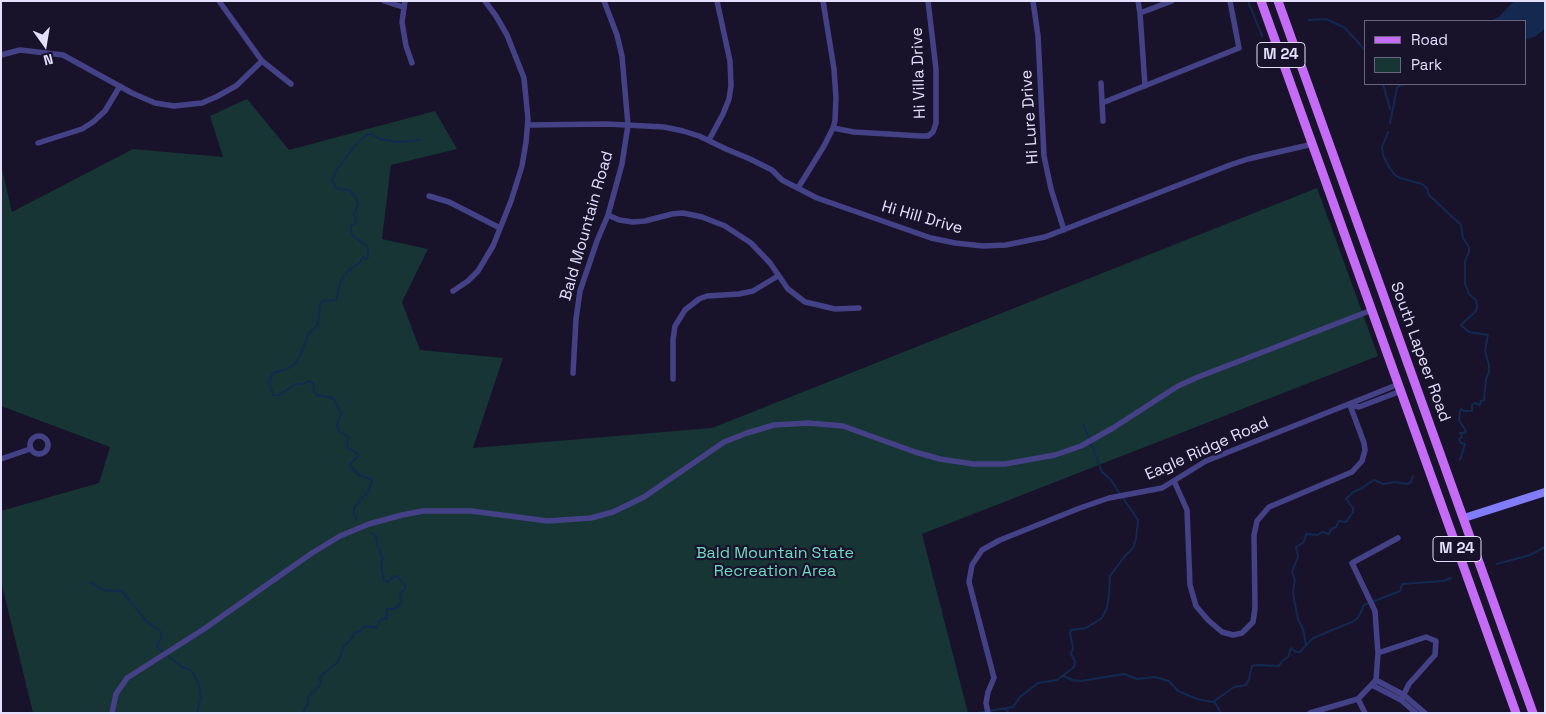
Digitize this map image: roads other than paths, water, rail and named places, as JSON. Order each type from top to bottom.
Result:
[{"type":"main road","name":"South Lapeer Road","points":[[1262,1],[1516,713]]},
{"type":"main road","name":"South Lapeer Road","points":[[1278,1],[1533,713]]},
{"type":"main road","points":[[1284,63],[1291,60],[1300,64]]},
{"type":"main road","points":[[1380,331],[1389,334],[1396,330]]},
{"type":"main road","points":[[1400,388],[1408,380],[1415,383]]},
{"type":"street","points":[[219,1],[262,61],[291,84]]},
{"type":"street","points":[[384,1],[404,4],[402,22],[406,46],[412,63]]},
{"type":"street","points":[[453,291],[468,281],[478,271],[493,246],[522,166],[528,125],[524,78],[517,58],[496,16],[485,1]]},
{"type":"street","name":"Bald Mountain Road","points":[[573,373],[576,319],[580,291],[597,241],[608,216],[622,164],[628,125],[622,56],[610,14],[604,1]]},
{"type":"street","points":[[709,140],[723,114],[731,86],[730,61],[717,1]]},
{"type":"street","points":[[798,188],[833,128],[836,98],[834,69],[823,1]]},
{"type":"street","name":"Hi Villa Drive","points":[[833,128],[854,132],[921,136],[928,136],[933,132],[936,124],[936,69],[928,1]]},
{"type":"street","name":"Hi Lure Drive","points":[[1033,1],[1040,61],[1044,156],[1051,189],[1064,230]]},
{"type":"street","points":[[1138,1],[1145,86]]},
{"type":"street","points":[[1140,13],[1172,1]]},
{"type":"street","points":[[1102,103],[1239,48],[1230,1]]},
{"type":"street","points":[[1,55],[20,50],[63,55],[155,103],[174,106],[197,104],[216,97],[236,86],[262,61]]},
{"type":"street","points":[[1101,83],[1103,121]]},
{"type":"street","points":[[38,144],[82,129],[93,122],[106,111],[120,86]]},
{"type":"street","name":"Hi Hill Drive","points":[[528,125],[628,125],[683,131],[750,158],[772,170],[782,180],[817,198],[930,238],[983,246],[1027,242],[1064,230],[1230,165],[1313,144]]},
{"type":"street","points":[[429,196],[449,202],[500,228]]},
{"type":"street","points":[[608,216],[633,222],[683,213],[702,217],[725,226],[751,243],[766,259],[788,289],[805,302],[835,309],[859,308]]},
{"type":"street","points":[[673,379],[673,340],[676,326],[685,310],[699,299],[707,296],[753,291],[778,276]]},
{"type":"street","points":[[112,713],[116,694],[127,678],[204,629],[312,553],[340,536],[369,524],[423,511],[471,510],[548,521],[591,518],[613,512],[644,497],[724,442],[774,425],[808,423],[843,426],[932,456],[973,464],[1005,464],[1055,455],[1081,446],[1113,428],[1178,386],[1191,380],[1372,310]]},
{"type":"street","name":"Eagle Ridge Road","points":[[988,713],[986,703],[994,678],[969,582],[972,565],[976,558],[990,544],[1109,498],[1154,490],[1174,481],[1213,458],[1266,436],[1400,388]]},
{"type":"street","points":[[1174,481],[1187,510],[1190,586],[1196,606],[1222,632],[1233,635],[1242,633],[1253,622],[1256,608],[1254,535],[1257,521],[1268,507],[1352,472],[1362,461],[1365,450],[1364,443],[1350,405]]},
{"type":"street","points":[[1,459],[30,449]]},
{"type":"street","points":[[1464,518],[1545,492]]},
{"type":"street","points":[[1310,713],[1358,699],[1374,683],[1378,653],[1375,611],[1352,563],[1398,538]]},
{"type":"street","points":[[1378,653],[1426,637],[1436,641],[1435,655],[1410,684],[1403,698]]},
{"type":"street","points":[[1374,683],[1403,698],[1425,713]]},
{"type":"street","points":[[1403,698],[1416,713]]},
{"type":"street","points":[[1358,699],[1364,713]]},
{"type":"water","points":[[1515,1],[1545,1],[1545,29],[1536,36],[1526,40],[1526,20],[1492,20],[1500,16]]},
{"type":"waterway","points":[[1248,1],[1262,36]]},
{"type":"waterway","points":[[1309,20],[1326,19],[1345,28],[1364,49]]},
{"type":"waterway","points":[[1383,85],[1390,109]]},
{"type":"waterway","points":[[1390,123],[1397,88],[1400,85]]},
{"type":"waterway","points":[[1388,132],[1382,147],[1383,155],[1389,167],[1400,178],[1422,184],[1427,188],[1429,195],[1461,225],[1463,238],[1469,247],[1465,261],[1465,284],[1469,294],[1476,300],[1477,306],[1476,311],[1461,325],[1469,332],[1488,335],[1485,351],[1489,372],[1486,379],[1484,400],[1481,401],[1480,405],[1475,403],[1472,405],[1472,411],[1461,409],[1460,411],[1459,420],[1466,431],[1460,433],[1462,437],[1459,439],[1461,443],[1465,444],[1460,460]]},
{"type":"waterway","points":[[356,520],[354,508],[369,490],[372,482],[371,479],[359,475],[350,466],[358,454],[348,448],[349,437],[338,429],[337,425],[341,413],[333,398],[317,395],[314,392],[314,383],[308,381],[304,384],[296,384],[279,395],[273,395],[269,382],[273,373],[294,365],[301,354],[308,335],[318,324],[320,304],[323,301],[336,300],[341,280],[363,257],[366,259],[368,257],[368,247],[353,236],[351,230],[351,226],[356,223],[354,213],[358,204],[356,199],[350,190],[337,189],[332,181],[337,169],[359,141],[368,134],[380,139],[398,142],[419,140]]},
{"type":"waterway","points":[[1083,424],[1089,438]]},
{"type":"waterway","points":[[1091,443],[1102,472],[1111,480],[1120,494]]},
{"type":"waterway","points":[[1306,645],[1303,629],[1298,619],[1293,591],[1295,580],[1292,572],[1298,557],[1296,547],[1304,542],[1306,534],[1318,535],[1322,532],[1329,534],[1339,521],[1346,522],[1353,512],[1353,508],[1346,499],[1353,492],[1374,480],[1383,484],[1395,482],[1407,484],[1411,482],[1413,476]]},
{"type":"waterway","points":[[977,713],[1013,707],[1020,697],[1038,683],[1057,680],[1074,667],[1075,661],[1071,654],[1073,648],[1071,630],[1086,628],[1102,618],[1107,608],[1110,576],[1133,548],[1136,539],[1138,520],[1123,498]]},
{"type":"waterway","points":[[305,713],[304,710],[308,704],[308,697],[319,686],[321,682],[319,679],[338,662],[344,646],[354,633],[360,631],[365,626],[377,628],[380,620],[387,618],[387,609],[395,609],[402,602],[400,594],[405,589],[405,586],[398,577],[394,576],[388,582],[384,580],[381,566],[383,559],[376,536],[372,533]]},
{"type":"waterway","points":[[1497,564],[1530,555],[1545,547]]},
{"type":"waterway","points":[[1064,676],[1072,680],[1081,681],[1124,674],[1137,679],[1155,677],[1169,681],[1178,691],[1197,699],[1213,702],[1234,687],[1246,685],[1252,666],[1279,666],[1288,657],[1291,648],[1296,652],[1300,652],[1313,638],[1358,618],[1364,605],[1400,591],[1402,584],[1443,581],[1451,578]]},
{"type":"waterway","points":[[91,582],[103,590],[122,591],[145,620],[161,632],[162,636],[157,646],[163,652]]},
{"type":"waterway","points":[[167,655],[193,673],[199,685],[201,698],[197,713]]},
{"type":"waterway","points":[[1214,701],[1221,713]]},
{"type":"waterway","points":[[1005,709],[1009,713]]},
{"type":"park label","name":"Bald Mountain State Recreation Area","points":[[775,563]]}]
